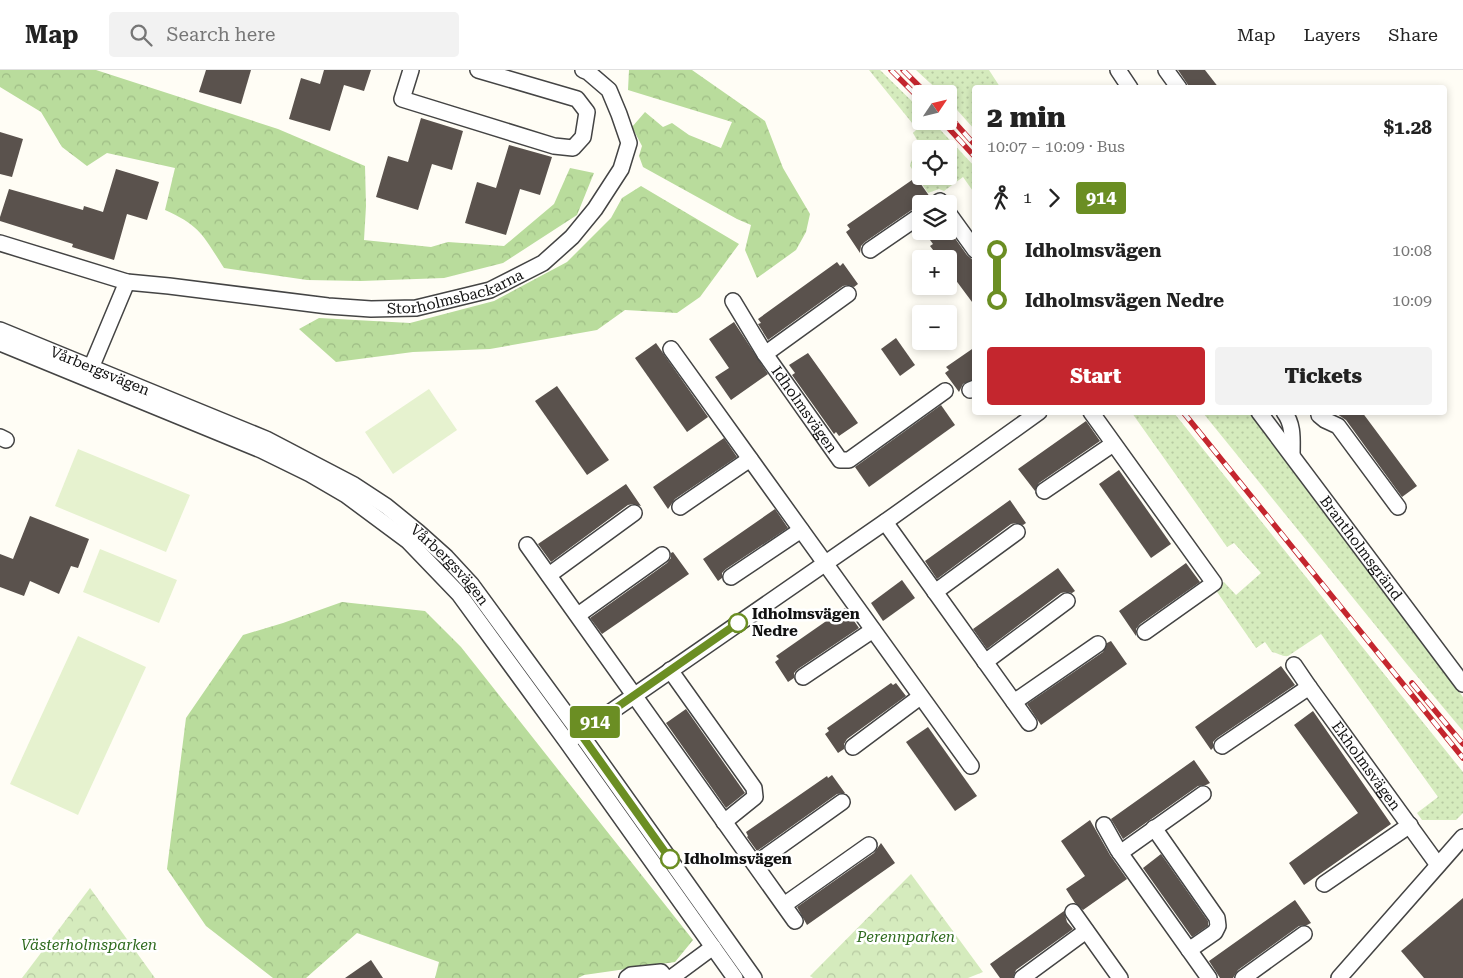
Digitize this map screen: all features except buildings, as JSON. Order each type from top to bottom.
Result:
[{"type":"street","points":[[412,70],[402,99],[554,146],[573,148],[583,136],[587,112],[577,99],[478,70]]},
{"type":"street","name":"Storholmsbackarna","points":[[0,243],[127,282],[328,306],[371,309],[416,308],[490,290],[543,263],[572,237],[595,209],[621,170],[628,143],[619,114],[609,90],[583,70]]},
{"type":"street","points":[[1118,70],[1128,85]]},
{"type":"street","points":[[1166,70],[1178,85]]},
{"type":"street","points":[[870,250],[912,221]]},
{"type":"street","points":[[957,226],[972,246]]},
{"type":"street","points":[[89,373],[127,282]]},
{"type":"street","name":"Idholmsvägen","points":[[765,354],[848,294]]},
{"type":"street","name":"Idholmsvägen","points":[[733,301],[765,354],[840,460],[848,460],[945,391]]},
{"type":"street","name":"Vårbergsvägen","points":[[0,330],[89,373]]},
{"type":"street","name":"Vårbergsvägen","points":[[0,344],[89,373],[266,439],[354,485],[386,506],[418,532],[471,584],[735,978]]},
{"type":"street","points":[[671,349],[971,766]]},
{"type":"street","points":[[573,737],[885,522],[1035,415]]},
{"type":"street","points":[[1093,415],[1214,582],[1146,632]]},
{"type":"street","name":"Brantholmsgränd","points":[[1261,415],[1463,684]]},
{"type":"street","points":[[1286,415],[1292,427],[1292,455]]},
{"type":"street","points":[[1320,415],[1325,420],[1338,426],[1398,507]]},
{"type":"street","points":[[1044,492],[1113,444]]},
{"type":"street","points":[[680,507],[750,459]]},
{"type":"street","points":[[549,575],[634,513]]},
{"type":"street","points":[[885,522],[1029,723]]},
{"type":"street","points":[[731,577],[801,530]]},
{"type":"street","points":[[934,592],[1017,532]]},
{"type":"street","points":[[528,544],[795,920]]},
{"type":"street","points":[[578,615],[662,555]]},
{"type":"street","points":[[985,662],[1067,601]]},
{"type":"street","points":[[803,677],[873,630]]},
{"type":"street","points":[[1014,702],[1098,644]]},
{"type":"street","name":"Ekholmsvägen","points":[[1294,665],[1438,865]]},
{"type":"street","points":[[670,670],[754,788],[755,797],[724,822]]},
{"type":"street","points":[[1222,746],[1309,687]]},
{"type":"street","points":[[853,747],[920,697]]},
{"type":"street","name":"Vårbergsvägen","points":[[573,737],[754,978]]},
{"type":"street","points":[[1120,853],[1203,794]]},
{"type":"street","points":[[755,864],[842,802]]},
{"type":"street","points":[[1104,825],[1120,853],[1208,978]]},
{"type":"street","points":[[1324,884],[1410,826]]},
{"type":"street","points":[[1154,828],[1217,918],[1218,926],[1215,932],[1189,950]]},
{"type":"street","points":[[1338,978],[1463,837]]},
{"type":"street","points":[[784,906],[869,845]]},
{"type":"street","points":[[1073,912],[1120,978]]},
{"type":"street","points":[[1022,978],[1086,931]]},
{"type":"street","points":[[1243,978],[1304,934]]},
{"type":"street","points":[[671,978],[713,947]]},
{"type":"street","points":[[627,978],[631,975],[661,972],[666,978]]},
{"type":"green space","points":[[0,70],[96,70],[278,129],[365,166],[366,206],[364,240],[431,247],[448,242],[504,246],[554,204],[570,168],[594,173],[577,215],[503,263],[444,278],[361,281],[307,280],[224,268],[194,227],[187,221],[165,210],[175,168],[107,153],[87,166],[62,147],[41,112],[0,87]]},
{"type":"green space","points":[[629,70],[692,70],[765,121],[783,168],[810,214],[806,232],[796,250],[757,278],[745,250],[751,225],[643,167],[639,156],[642,146],[632,127],[645,112],[663,127],[672,123],[689,135],[721,148],[732,122],[628,90]]},
{"type":"green space","points":[[869,70],[880,70],[912,101],[912,123]]},
{"type":"green space","points":[[916,70],[989,70],[999,85],[972,85],[972,127],[958,111],[958,85],[932,85]]},
{"type":"green space","points":[[916,130],[940,130],[950,140],[917,140],[913,133]]},
{"type":"green space","points":[[957,148],[972,164],[972,190],[963,177],[957,181]]},
{"type":"green space","points":[[923,185],[952,185],[944,191],[939,189],[928,193]]},
{"type":"green space","points":[[641,186],[739,244],[700,297],[677,313],[625,310],[597,330],[490,349],[413,352],[336,362],[299,329],[319,318],[410,323],[494,301],[567,262],[611,218],[622,198]]},
{"type":"green space","points":[[429,389],[457,430],[393,474],[365,432]]},
{"type":"green space","points":[[1133,415],[1176,415],[1463,772],[1463,813],[1456,820],[1422,820],[1417,813],[1438,797],[1321,634],[1288,656],[1272,652],[1265,642],[1256,648],[1215,589],[1224,582],[1236,595],[1261,573],[1234,543],[1227,547]]},
{"type":"green space","points":[[1205,415],[1252,415],[1463,697],[1463,731]]},
{"type":"green space","points":[[78,449],[190,495],[166,552],[55,506]]},
{"type":"green space","points":[[100,549],[177,580],[159,623],[83,592]]},
{"type":"green space","points":[[342,602],[425,611],[461,647],[693,940],[675,962],[584,975],[578,978],[435,978],[439,962],[357,933],[306,978],[273,978],[206,926],[167,869],[186,718],[243,635]]},
{"type":"green space","points":[[78,636],[146,667],[78,815],[10,784]]},
{"type":"green space","name":"Perennparken","points":[[911,874],[983,972],[968,978],[813,978],[810,976]]},
{"type":"green space","name":"Västerholmsparken","points":[[90,888],[155,978],[22,978]]},
{"type":"railway","points":[[891,70],[912,91]]},
{"type":"railway","points":[[903,70],[918,85]]},
{"type":"railway","points":[[958,126],[972,142]]},
{"type":"railway","points":[[950,130],[972,154]]},
{"type":"railway","points":[[1185,415],[1463,758]]},
{"type":"railway","points":[[1412,683],[1463,744]]},
{"type":"bus line","name":"914","points":[[670,859],[580,733],[738,623]]},
{"type":"place","name":"Idholmsvägen Nedre","points":[[738,623]]},
{"type":"place","name":"Idholmsvägen","points":[[670,859]]}]
